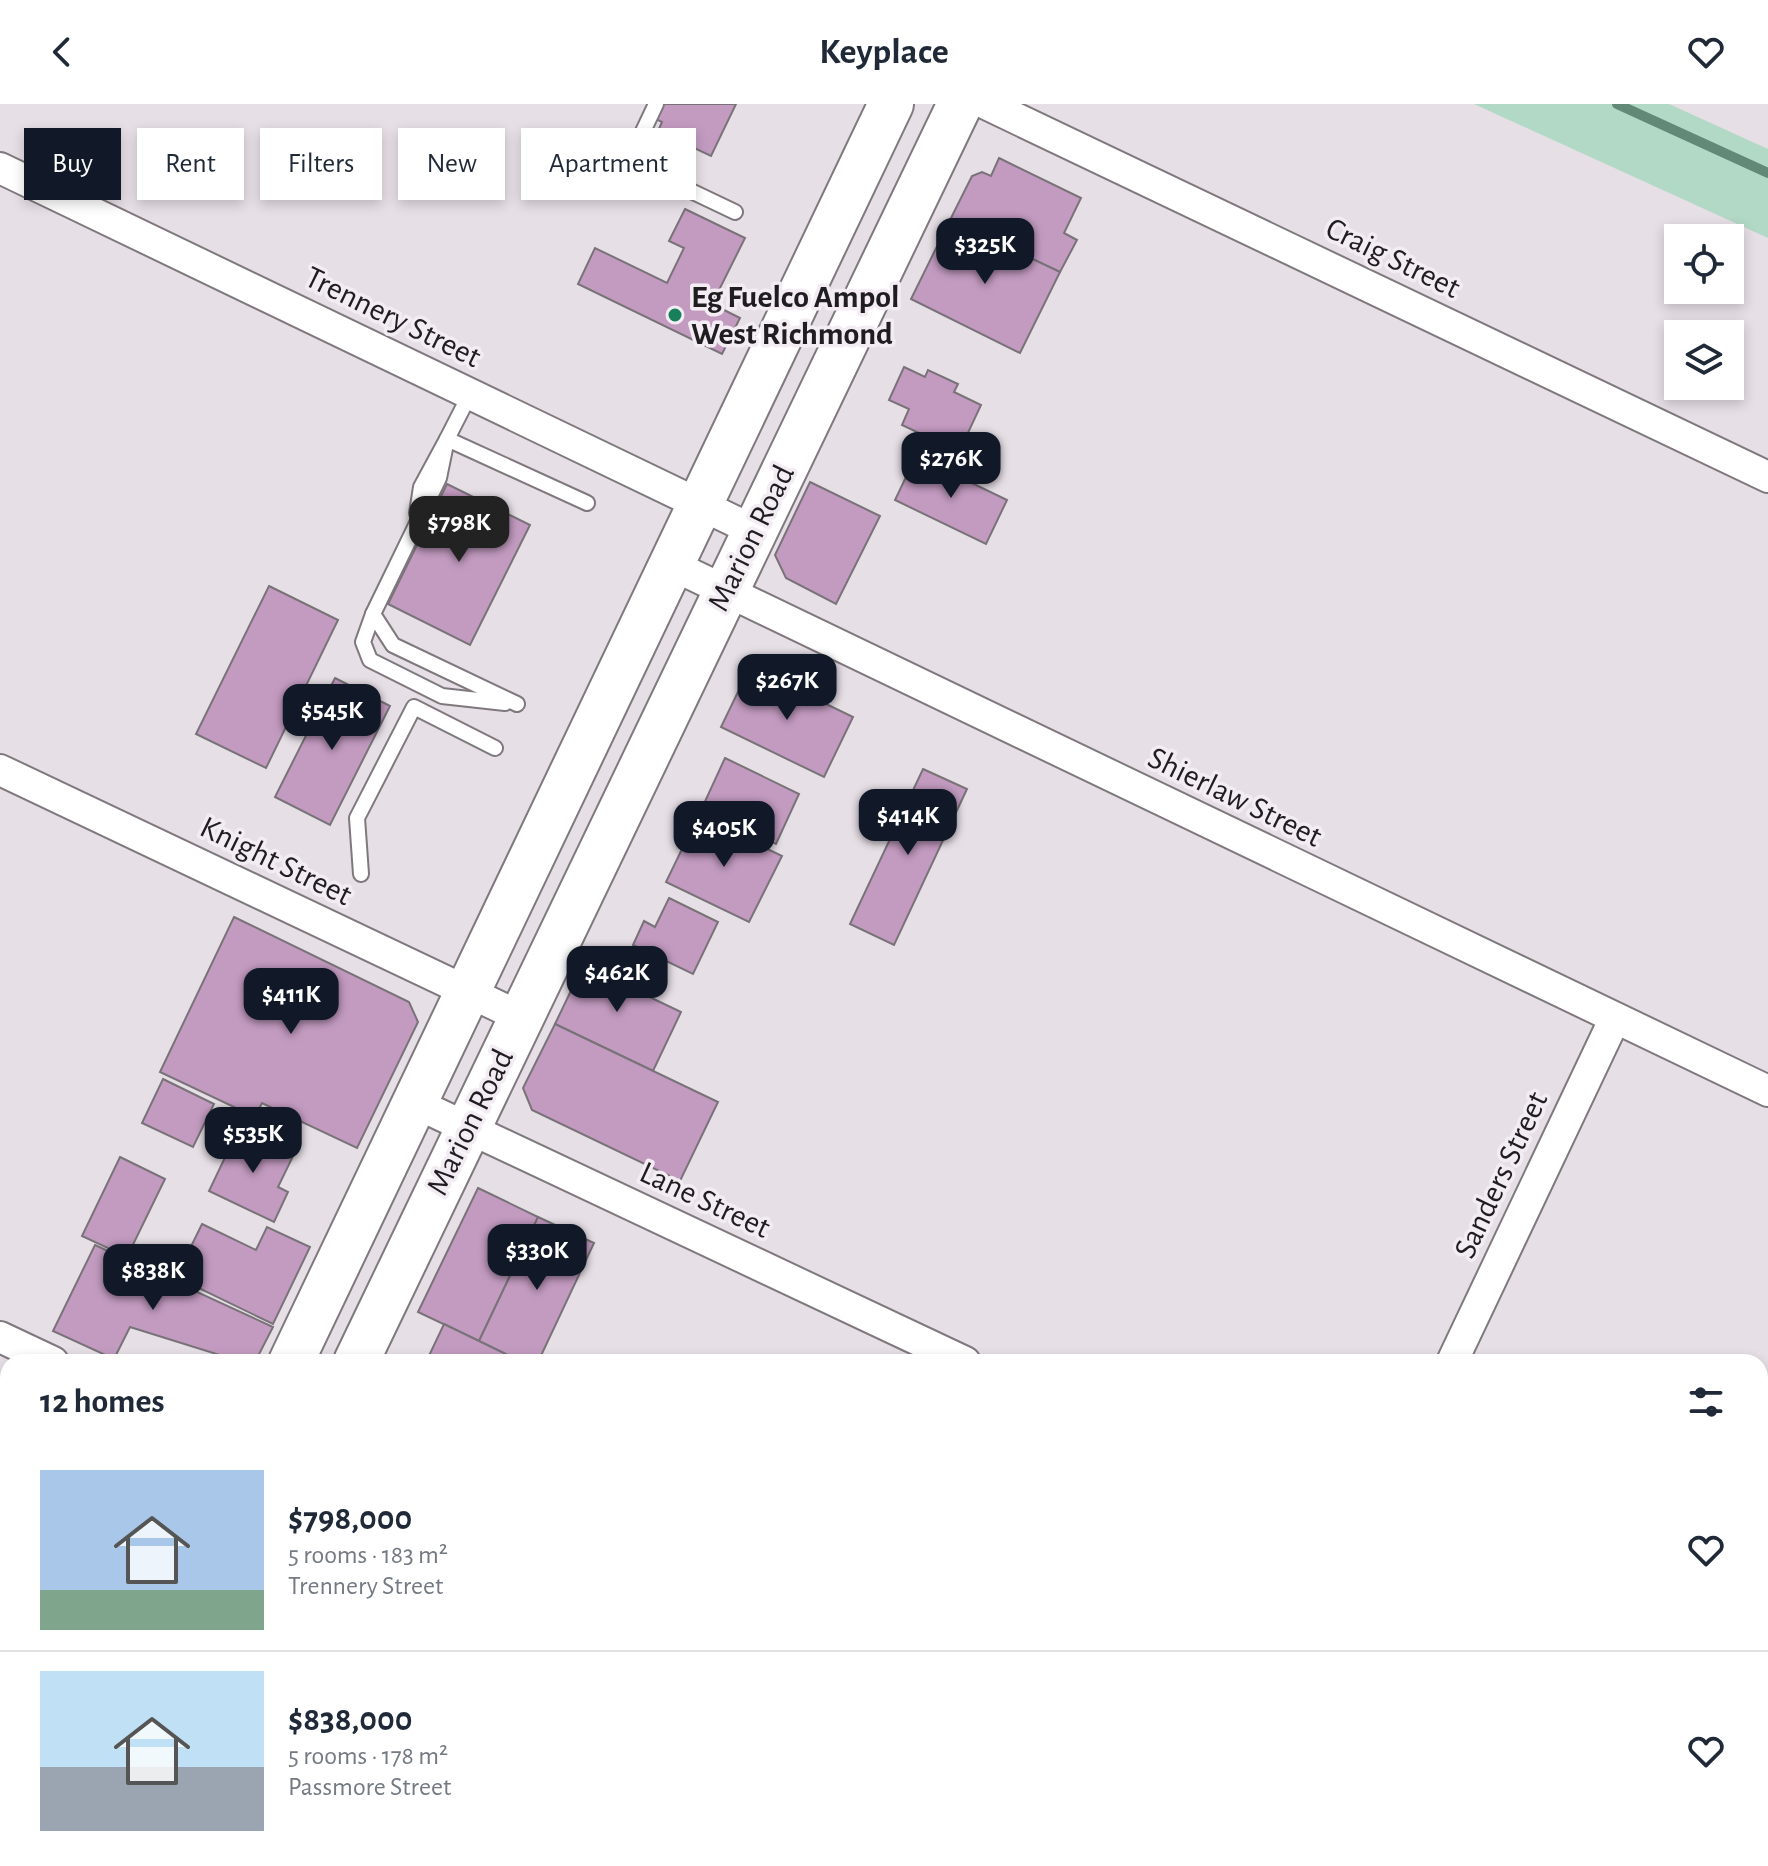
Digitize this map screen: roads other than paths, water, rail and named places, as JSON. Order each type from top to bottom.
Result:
[{"type":"main road","name":"Marion Road","points":[[295,1354],[891,104]]},
{"type":"main road","name":"Marion Road","points":[[360,1354],[960,104]]},
{"type":"street","name":"Craig Street","points":[[986,104],[1768,477]]},
{"type":"street","name":"Trennery Street","points":[[0,168],[755,531]]},
{"type":"street","name":"Shierlaw Street","points":[[672,565],[1768,1091]]},
{"type":"street","name":"Knight Street","points":[[0,770],[521,1017]]},
{"type":"street","name":"Sanders Street","points":[[1456,1354],[1615,1018]]},
{"type":"street","name":"Lane Street","points":[[415,1103],[948,1354]]},
{"type":"street","points":[[0,1337],[36,1354]]},
{"type":"lane","points":[[656,104],[637,144],[649,171],[735,212]]},
{"type":"lane","points":[[373,614],[393,645],[517,704],[442,696],[370,660],[363,642],[373,614],[439,478],[447,439],[470,394]]},
{"type":"lane","points":[[447,439],[587,503]]},
{"type":"lane","points":[[361,874],[357,818],[414,707],[495,748]]},
{"type":"waterway","points":[[1617,104],[1768,173]]},
{"type":"place","name":"Eg Fuelco Ampol West Richmond","points":[[675,315]]}]
